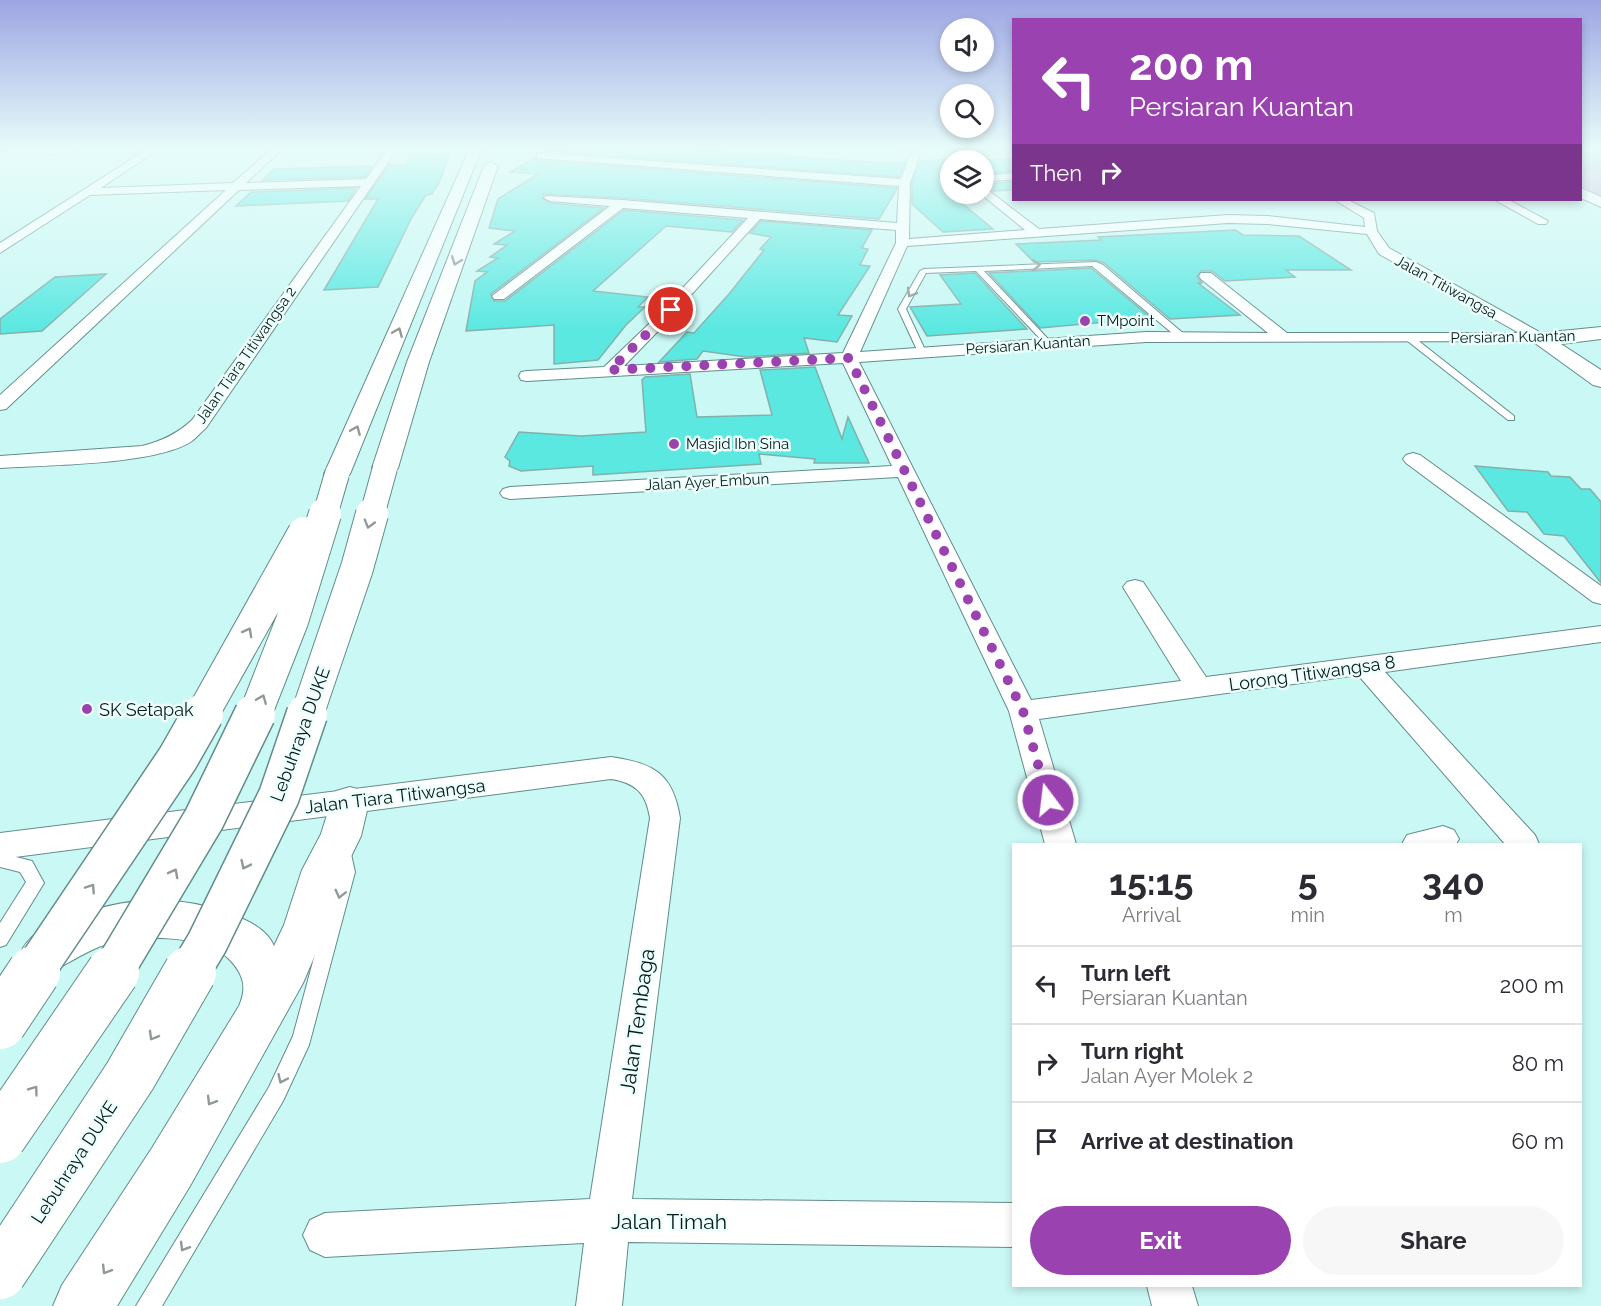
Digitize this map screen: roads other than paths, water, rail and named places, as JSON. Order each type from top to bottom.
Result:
[{"type":"main road","points":[[0,1137],[73,1036],[168,884],[215,798],[260,705],[291,623],[338,474],[450,209]]},
{"type":"main road","name":"Lebuhraya DUKE","points":[[0,1273],[130,1076],[207,943],[279,796],[353,579],[418,362],[475,209]]},
{"type":"main road","name":"Persiaran Kuantan","points":[[1538,338],[1566,338],[1601,333]]},
{"type":"main road","name":"Jalan Titiwangsa","points":[[1538,338],[1601,380]]},
{"type":"main road","points":[[0,1023],[178,759],[338,474]]},
{"type":"main road","points":[[83,1306],[171,1167],[253,1030],[287,968],[306,926],[324,870],[345,819]]},
{"type":"main road","points":[[0,988],[13,974],[56,946],[92,930],[122,921],[153,918],[203,924],[238,937],[262,963],[268,991],[253,1030]]},
{"type":"street","points":[[0,249],[62,209]]},
{"type":"street","points":[[0,405],[210,209]]},
{"type":"street","name":"Jalan Tiara Titiwangsa 2","points":[[0,462],[142,452],[166,446],[185,437],[199,424],[349,209]]},
{"type":"street","points":[[499,296],[614,209]]},
{"type":"street","points":[[695,209],[901,227]]},
{"type":"street","points":[[903,209],[902,243],[849,358],[1023,711],[1060,843]]},
{"type":"street","points":[[1007,209],[1035,232]]},
{"type":"street","name":"Jalan Titiwangsa","points":[[1357,209],[1370,216],[1371,231],[1384,251],[1538,338]]},
{"type":"street","points":[[1518,209],[1542,221]]},
{"type":"street","points":[[610,370],[656,326],[757,214]]},
{"type":"street","points":[[902,243],[1228,219],[1268,220],[1371,231]]},
{"type":"street","points":[[1206,276],[1283,337]]},
{"type":"street","name":"Persiaran Kuantan","points":[[527,375],[849,358],[1047,343],[1181,336],[1538,338]]},
{"type":"street","points":[[1413,459],[1601,597]]},
{"type":"street","name":"Jalan Ayer Embun","points":[[510,493],[903,471]]},
{"type":"street","points":[[1135,587],[1199,688]]},
{"type":"street","name":"Lorong Titiwangsa 8","points":[[1023,711],[1601,634]]},
{"type":"street","points":[[1364,666],[1523,843]]},
{"type":"street","name":"Jalan Tiara Titiwangsa","points":[[0,846],[345,819],[611,768]]},
{"type":"street","name":"Jalan Tembaga","points":[[598,1306],[665,818],[662,798],[648,782],[637,772],[611,768]]},
{"type":"street","name":"Jalan Timah","points":[[325,1234],[608,1220],[1012,1225]]},
{"type":"street","points":[[1170,1287],[1175,1306]]},
{"type":"lane","points":[[922,352],[902,309],[924,271],[1093,264],[1100,267],[1181,336]]},
{"type":"lane","points":[[977,268],[1047,343]]},
{"type":"lane","points":[[1408,337],[1511,418]]},
{"type":"lane","points":[[148,1306],[276,1094],[302,1038],[346,872],[345,819]]},
{"type":"lane","points":[[0,861],[26,866],[35,883],[0,939]]},
{"type":"place","name":"TMpoint","points":[[1085,321]]},
{"type":"place","name":"Masjid Ibn Sina","points":[[674,444]]},
{"type":"place","name":"SK Setapak","points":[[87,709]]}]
